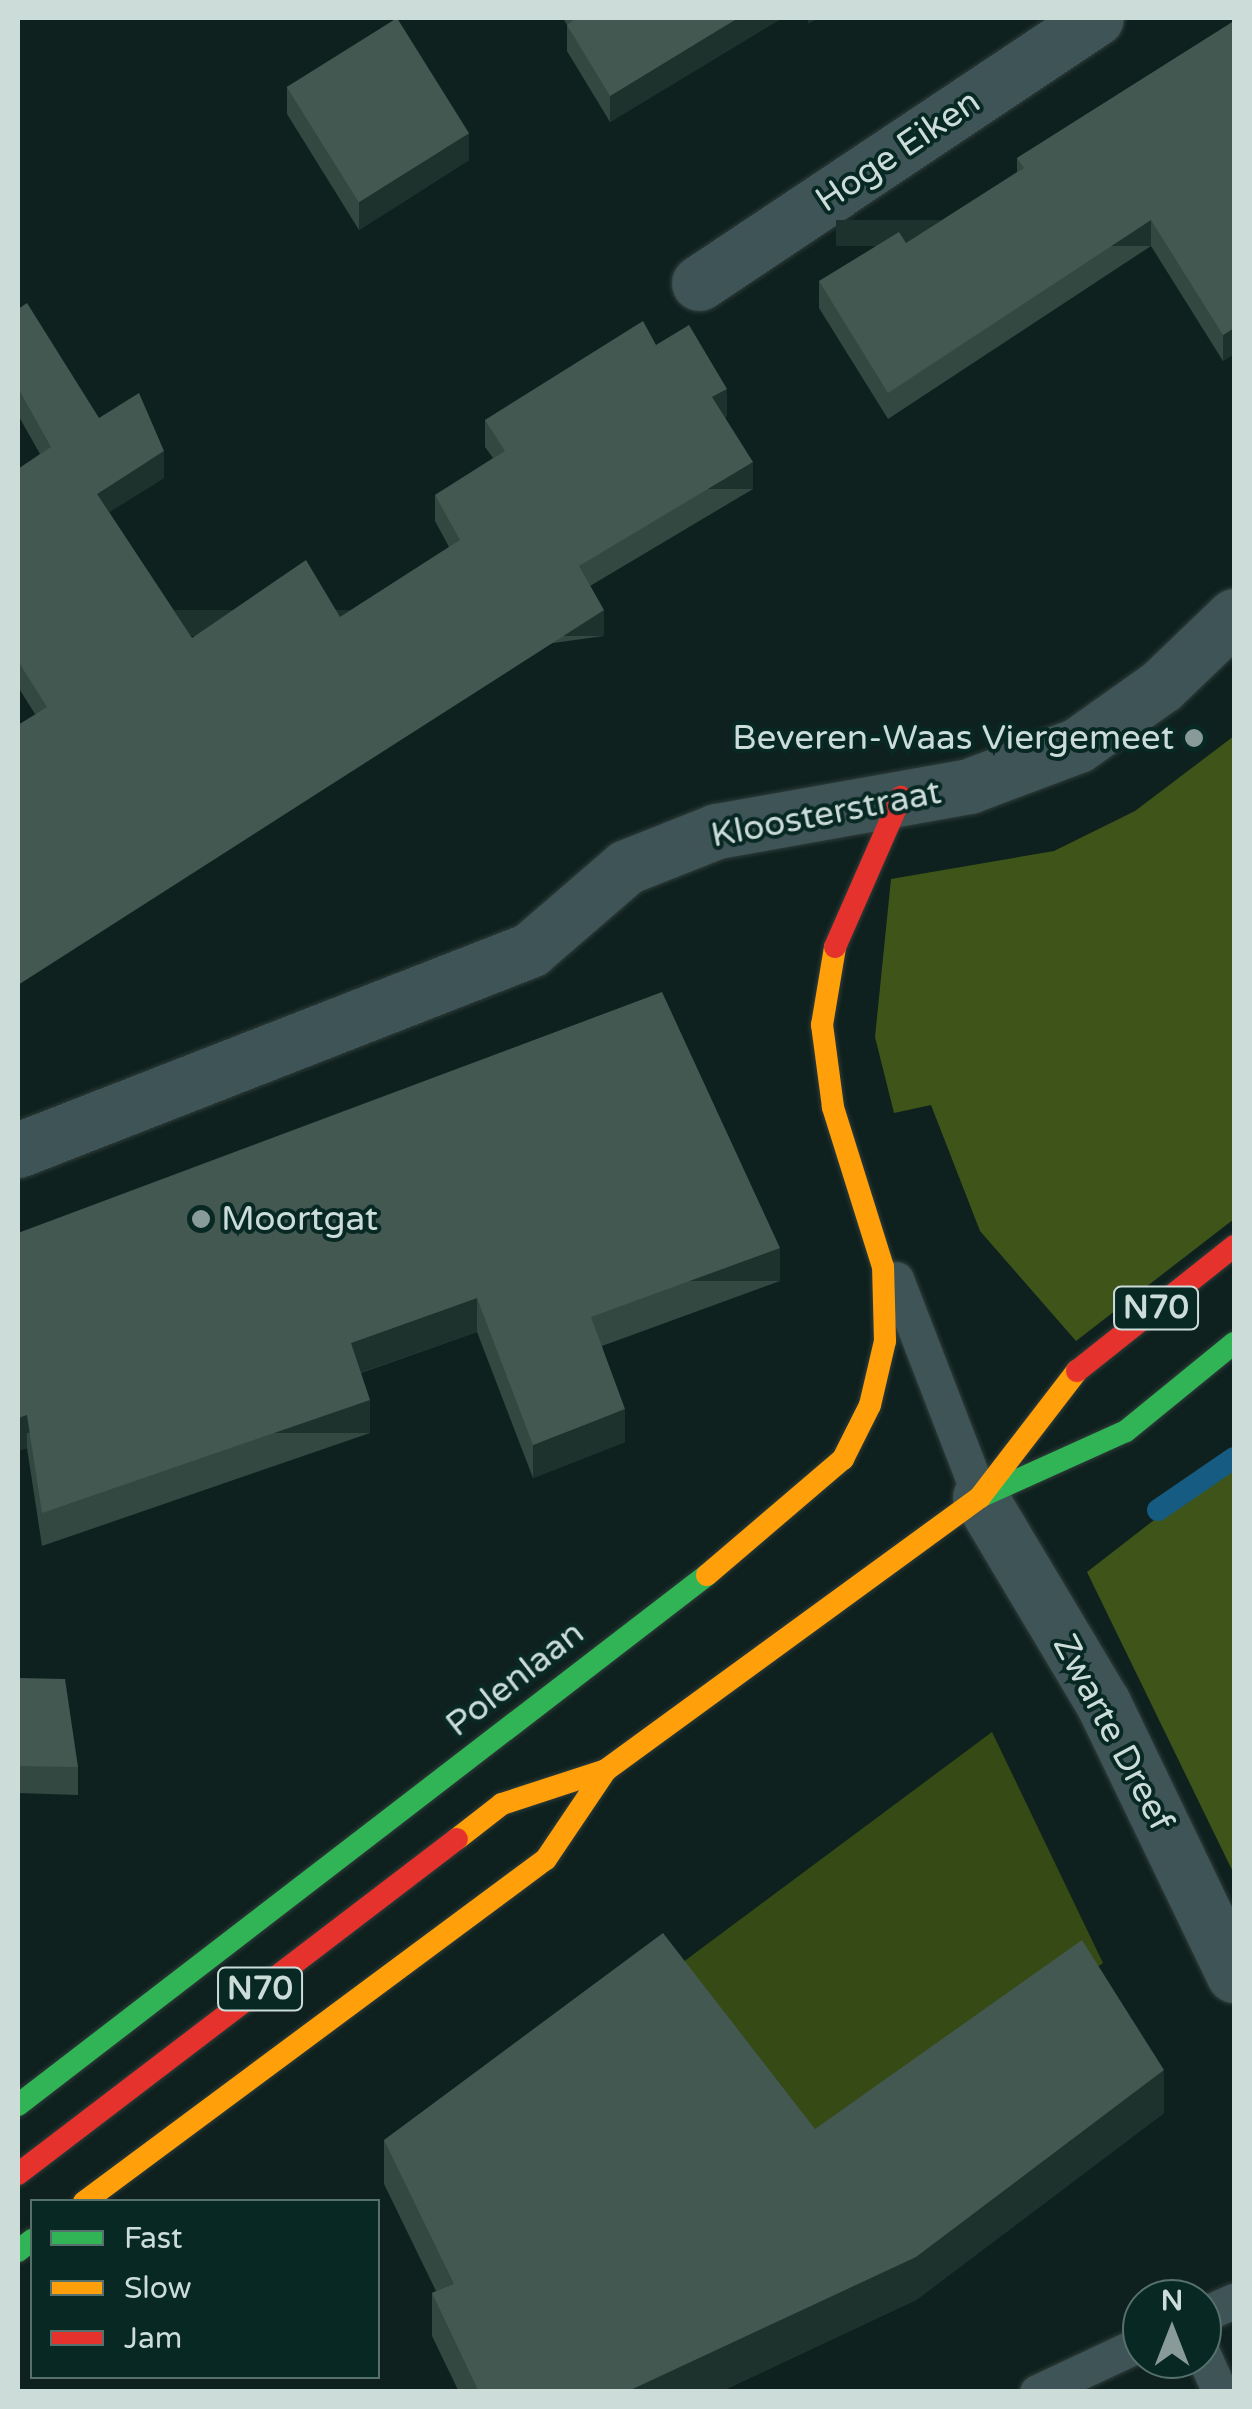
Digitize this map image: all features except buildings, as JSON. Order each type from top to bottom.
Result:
[{"type":"main road","name":"Polenlaan","points":[[18,2105],[792,1510],[843,1459],[870,1404],[885,1341],[883,1267],[869,1209],[833,1107],[822,1026],[837,938],[901,798]]},
{"type":"main road","name":"N70","points":[[980,1498],[1078,1370],[1234,1246]]},
{"type":"main road","name":"N70","points":[[18,2174],[502,1804],[606,1770],[980,1498],[1126,1430],[1234,1343]]},
{"type":"main road","name":"N70","points":[[88,2199],[546,1859],[606,1770]]},
{"type":"street","name":"Hoge Eiken","points":[[699,283],[1096,18]]},
{"type":"street","name":"Kloosterstraat","points":[[18,1150],[530,950],[644,860],[770,817],[970,786],[1078,745],[1161,686],[1234,616]]},
{"type":"street","name":"Zwarte Dreef","points":[[980,1498],[1102,1703],[1234,1975]]},
{"type":"lane","points":[[869,1209],[980,1498]]},
{"type":"lane","points":[[1038,2392],[1122,2352]]},
{"type":"green space","points":[[1234,736],[1234,1219],[1076,1341],[980,1231],[931,1105],[894,1113],[875,1037],[891,879],[1054,851],[1135,811]]},
{"type":"green space","points":[[1234,1458],[1234,1874],[1087,1572]]},
{"type":"green space","points":[[992,1732],[1103,1963],[836,2158],[663,1977]]},
{"type":"waterway","points":[[1158,1510],[1234,1458]]},
{"type":"traffic: fast","points":[[982,1496],[1126,1431],[1234,1343]]},
{"type":"traffic: fast","points":[[18,2105],[707,1575]]},
{"type":"traffic: fast","points":[[18,2251],[30,2242]]},
{"type":"traffic: slow","points":[[707,1575],[843,1459],[870,1405],[885,1341],[883,1267],[833,1107],[822,1025],[835,947]]},
{"type":"traffic: slow","points":[[457,1839],[502,1804],[606,1770],[980,1497],[1077,1371]]},
{"type":"traffic: slow","points":[[88,2199],[546,1859],[606,1770]]},
{"type":"traffic: jam","points":[[835,947],[901,797]]},
{"type":"traffic: jam","points":[[1077,1371],[1234,1246]]},
{"type":"traffic: jam","points":[[18,2174],[457,1839]]},
{"type":"place","name":"Beveren-Waas Viergemeet","points":[[1194,738]]},
{"type":"place","name":"Moortgat","points":[[201,1219]]}]
